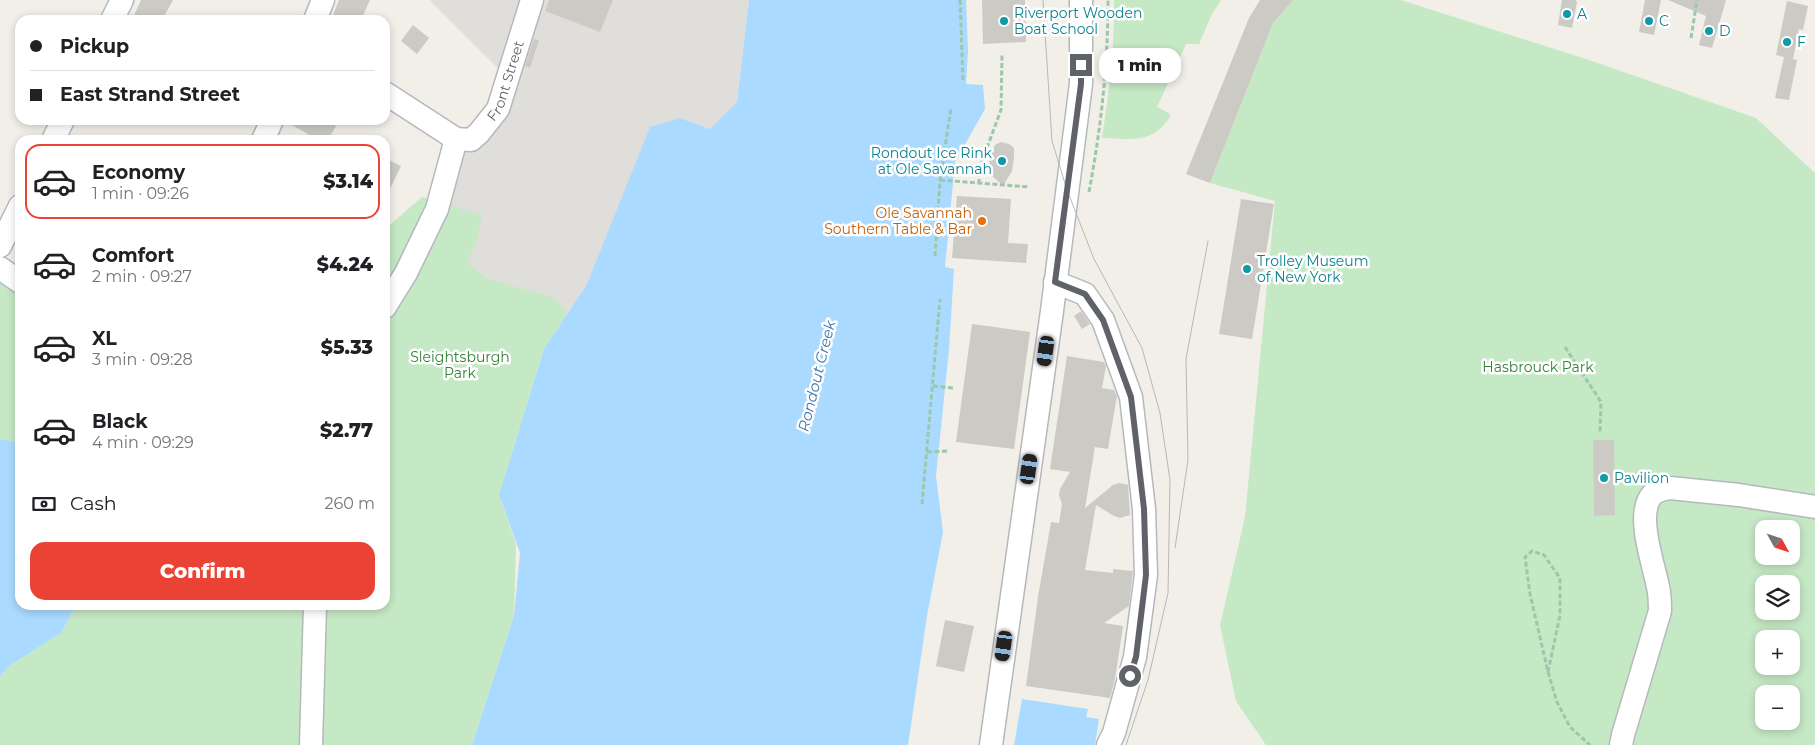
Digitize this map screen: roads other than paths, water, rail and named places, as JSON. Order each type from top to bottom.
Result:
[{"type":"street","points":[[114,15],[122,0]]},
{"type":"street","points":[[317,15],[323,0]]},
{"type":"street","name":"Front Street","points":[[456,139],[470,140],[498,109],[532,0]]},
{"type":"street","points":[[991,745],[1081,84],[1081,0]]},
{"type":"street","points":[[390,96],[456,139],[437,209],[406,273],[390,299]]},
{"type":"street","points":[[0,246],[15,216]]},
{"type":"street","points":[[0,268],[15,278]]},
{"type":"street","points":[[1055,282],[1085,294],[1103,320],[1131,397],[1144,509],[1146,575],[1136,657],[1114,733],[1108,745]]},
{"type":"street","points":[[1622,745],[1623,735],[1660,611],[1659,590],[1644,527],[1647,504],[1651,496],[1659,490],[1670,488],[1739,495],[1815,507]]},
{"type":"street","points":[[311,745],[315,610]]},
{"type":"water","name":"Rondout Creek","points":[[749,0],[966,0],[968,51],[966,84],[983,85],[985,109],[955,162],[945,267],[954,269],[949,350],[936,476],[943,532],[927,616],[908,745],[472,745],[514,616],[520,553],[499,495],[544,349],[587,284],[650,127],[680,118],[710,129],[737,102]]},
{"type":"water","points":[[0,439],[15,442],[15,610],[73,610],[61,633],[9,666],[0,677]]},
{"type":"water","points":[[1022,699],[1088,709],[1086,717],[1099,719],[1095,745],[1014,745]]},
{"type":"tram line","points":[[1043,0],[1052,141],[1067,190],[1094,259],[1142,348],[1160,413],[1170,480],[1168,593],[1148,680],[1126,745]]},
{"type":"tram line","points":[[1175,548],[1188,460],[1186,359],[1208,241]]},
{"type":"place","name":"A","points":[[1567,14]]},
{"type":"place","name":"Riverport Wooden Boat School","points":[[1004,21]]},
{"type":"place","name":"C","points":[[1649,21]]},
{"type":"place","name":"D","points":[[1709,31]]},
{"type":"place","name":"F","points":[[1787,42]]},
{"type":"place","name":"Rondout Ice Rink at Ole Savannah","points":[[1002,161]]},
{"type":"place","name":"Ole Savannah Southern Table & Bar","points":[[982,221]]},
{"type":"place","name":"Trolley Museum of New York","points":[[1247,269]]},
{"type":"place","name":"Pavilion","points":[[1604,478]]},
{"type":"park label","name":"Sleightsburgh Park","points":[[460,366]]},
{"type":"park label","name":"Hasbrouck Park","points":[[1538,367]]}]
